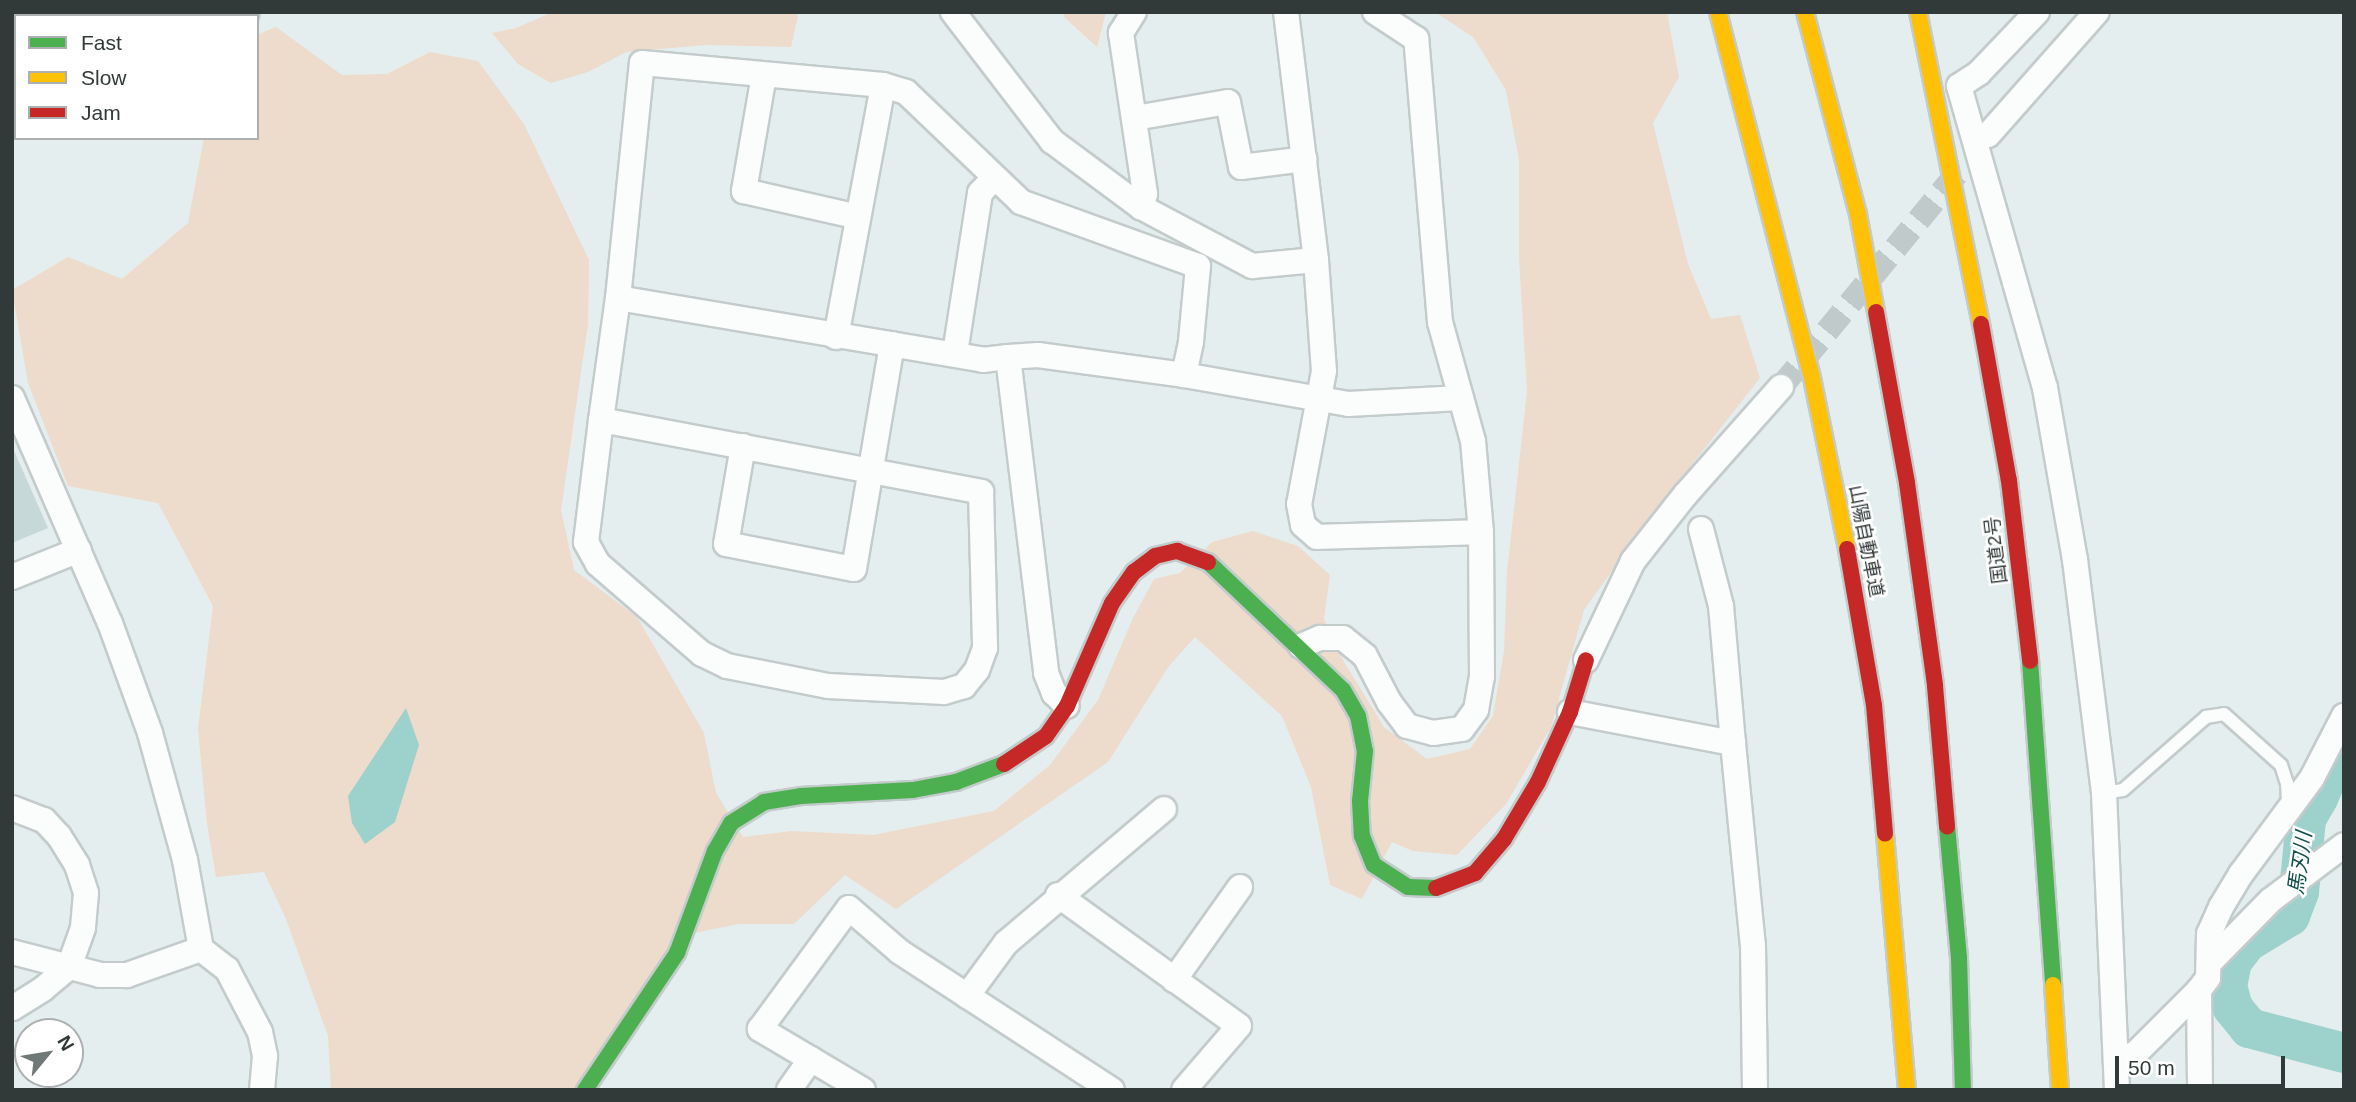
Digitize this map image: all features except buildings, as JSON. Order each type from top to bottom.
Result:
[{"type":"main road","name":"山陽自動車道","points":[[1718,12],[1811,373],[1850,565],[1874,705],[1907,1090]]},
{"type":"main road","points":[[1805,12],[1858,214],[1907,483],[1935,686],[1959,958],[1964,1090]]},
{"type":"main road","name":"国道2号","points":[[1918,12],[1966,241],[2009,481],[2035,702],[2060,1090]]},
{"type":"main road","points":[[585,1090],[645,1005],[677,953],[715,851],[732,823],[764,802],[802,796],[913,790],[956,782],[1002,765],[1030,749],[1046,736],[1067,706],[1112,603],[1134,572],[1155,556],[1177,551],[1207,561],[1301,646],[1343,690],[1358,716],[1366,751],[1360,801],[1362,836],[1374,865],[1408,887],[1439,888],[1475,873],[1504,839],[1538,782],[1570,712],[1586,660]]},
{"type":"street","points":[[953,12],[1052,141],[1141,207],[1252,266],[1316,260]]},
{"type":"street","points":[[1134,12],[1121,33],[1145,194],[1141,207]]},
{"type":"street","points":[[1286,12],[1316,260],[1324,371],[1299,504],[1303,524],[1317,537],[1481,531]]},
{"type":"street","points":[[1301,646],[1320,638],[1343,638],[1365,656],[1389,702],[1407,726],[1433,733],[1462,729],[1476,710],[1482,677],[1481,531],[1473,441],[1440,322],[1416,38],[1374,12]]},
{"type":"street","points":[[2037,12],[1979,73],[1959,86],[2045,387],[2075,560],[2104,793],[2117,1090]]},
{"type":"street","points":[[1988,135],[2097,12]]},
{"type":"street","points":[[601,420],[981,492],[985,648],[977,670],[964,686],[944,692],[828,686],[727,666],[702,654],[598,564],[586,542],[601,420],[618,298],[642,63],[883,85],[906,92],[1021,202],[1198,266],[1191,342],[1184,375]]},
{"type":"street","points":[[764,75],[744,191],[858,217]]},
{"type":"street","points":[[836,337],[883,85]]},
{"type":"street","points":[[1135,118],[1228,102],[1241,167],[1305,159]]},
{"type":"street","points":[[955,354],[979,193],[994,178]]},
{"type":"street","points":[[618,298],[983,360],[1038,355],[1184,375],[1348,404],[1461,398]]},
{"type":"street","points":[[743,446],[726,544],[854,569],[892,344]]},
{"type":"street","points":[[1008,358],[1046,673],[1054,693],[1067,706]]},
{"type":"street","points":[[1586,660],[1633,561],[1686,494],[1781,387]]},
{"type":"street","points":[[12,398],[79,550],[150,733],[185,860],[201,949],[227,969],[260,1032],[265,1056],[262,1090]]},
{"type":"street","points":[[1701,529],[1721,607],[1753,946],[1755,1090]]},
{"type":"street","points":[[12,577],[79,550]]},
{"type":"street","points":[[1570,712],[1733,743]]},
{"type":"street","points":[[2117,1059],[2135,1054],[2208,978],[2209,934],[2221,907],[2312,778],[2344,716]]},
{"type":"street","points":[[12,808],[44,821],[59,836],[77,865],[86,893],[83,928],[69,967],[43,989],[12,1008]]},
{"type":"street","points":[[967,996],[1006,943],[1058,895],[1164,809]]},
{"type":"street","points":[[2209,963],[2272,900],[2344,845]]},
{"type":"street","points":[[1174,979],[1240,887]]},
{"type":"street","points":[[1058,895],[1239,1026],[1184,1090]]},
{"type":"street","points":[[863,1090],[760,1029],[849,908],[900,952],[1112,1090]]},
{"type":"street","points":[[12,952],[100,975],[127,975],[201,949]]},
{"type":"street","points":[[2199,990],[2200,1090]]},
{"type":"street","points":[[789,1090],[811,1059]]},
{"type":"lane","points":[[2104,793],[2123,790],[2206,717],[2224,714],[2281,765],[2287,783],[2288,809]]},
{"type":"shaded area","points":[[12,12],[181,12],[14,14],[12,90]]},
{"type":"shaded area","points":[[553,12],[795,12],[798,16],[791,47],[706,45],[626,52],[588,72],[551,83],[518,64],[492,33],[516,28]]},
{"type":"shaded area","points":[[1065,12],[1106,12],[1097,47],[1064,17]]},
{"type":"shaded area","points":[[1435,12],[1667,12],[1679,77],[1653,123],[1688,264],[1711,319],[1740,315],[1760,378],[1647,522],[1584,610],[1551,727],[1506,804],[1457,855],[1413,851],[1392,842],[1362,899],[1330,885],[1311,787],[1282,716],[1195,637],[1169,666],[1108,762],[896,909],[845,875],[794,924],[739,924],[679,936],[587,1090],[331,1090],[328,1036],[286,919],[264,872],[216,877],[207,824],[198,729],[213,606],[158,503],[68,486],[28,383],[12,290],[68,257],[122,279],[188,223],[204,140],[259,140],[259,34],[276,27],[342,75],[387,74],[430,52],[478,61],[524,124],[589,260],[588,324],[561,510],[574,570],[637,617],[704,733],[716,793],[743,837],[792,831],[873,835],[994,811],[1050,765],[1098,700],[1133,618],[1154,579],[1180,573],[1212,542],[1253,531],[1298,546],[1330,575],[1324,619],[1344,662],[1384,727],[1427,759],[1470,749],[1493,716],[1504,651],[1507,572],[1527,391],[1519,258],[1519,160],[1506,90],[1473,37]]},
{"type":"water","points":[[406,708],[419,745],[395,822],[365,844],[352,823],[348,796]]},
{"type":"waterway","name":"馬刃川","points":[[2344,739],[2306,819],[2299,892],[2290,916],[2247,942],[2232,961],[2227,986],[2233,1008],[2249,1028],[2344,1053]]},
{"type":"tunnel","points":[[1781,387],[1958,172]]},
{"type":"traffic: fast","points":[[1208,562],[1343,690],[1358,716],[1365,751],[1360,801],[1362,836],[1374,865],[1408,887],[1436,888]]},
{"type":"traffic: fast","points":[[2030,661],[2053,985]]},
{"type":"traffic: fast","points":[[585,1090],[677,953],[715,851],[731,823],[764,802],[801,796],[913,790],[956,782],[1004,764]]},
{"type":"traffic: fast","points":[[1947,826],[1959,958],[1963,1090]]},
{"type":"traffic: slow","points":[[1718,12],[1811,373],[1847,549]]},
{"type":"traffic: slow","points":[[1805,12],[1858,214],[1876,312]]},
{"type":"traffic: slow","points":[[1918,12],[1981,324]]},
{"type":"traffic: slow","points":[[1885,834],[1907,1090]]},
{"type":"traffic: slow","points":[[2053,985],[2060,1090]]},
{"type":"traffic: jam","points":[[1876,312],[1907,483],[1935,686],[1947,826]]},
{"type":"traffic: jam","points":[[1981,324],[2009,481],[2030,661]]},
{"type":"traffic: jam","points":[[1847,549],[1874,705],[1885,834]]},
{"type":"traffic: jam","points":[[1004,764],[1046,736],[1067,706],[1112,603],[1134,572],[1155,556],[1177,551],[1208,562]]},
{"type":"traffic: jam","points":[[1436,888],[1475,873],[1504,839],[1538,782],[1570,712],[1586,660]]}]
